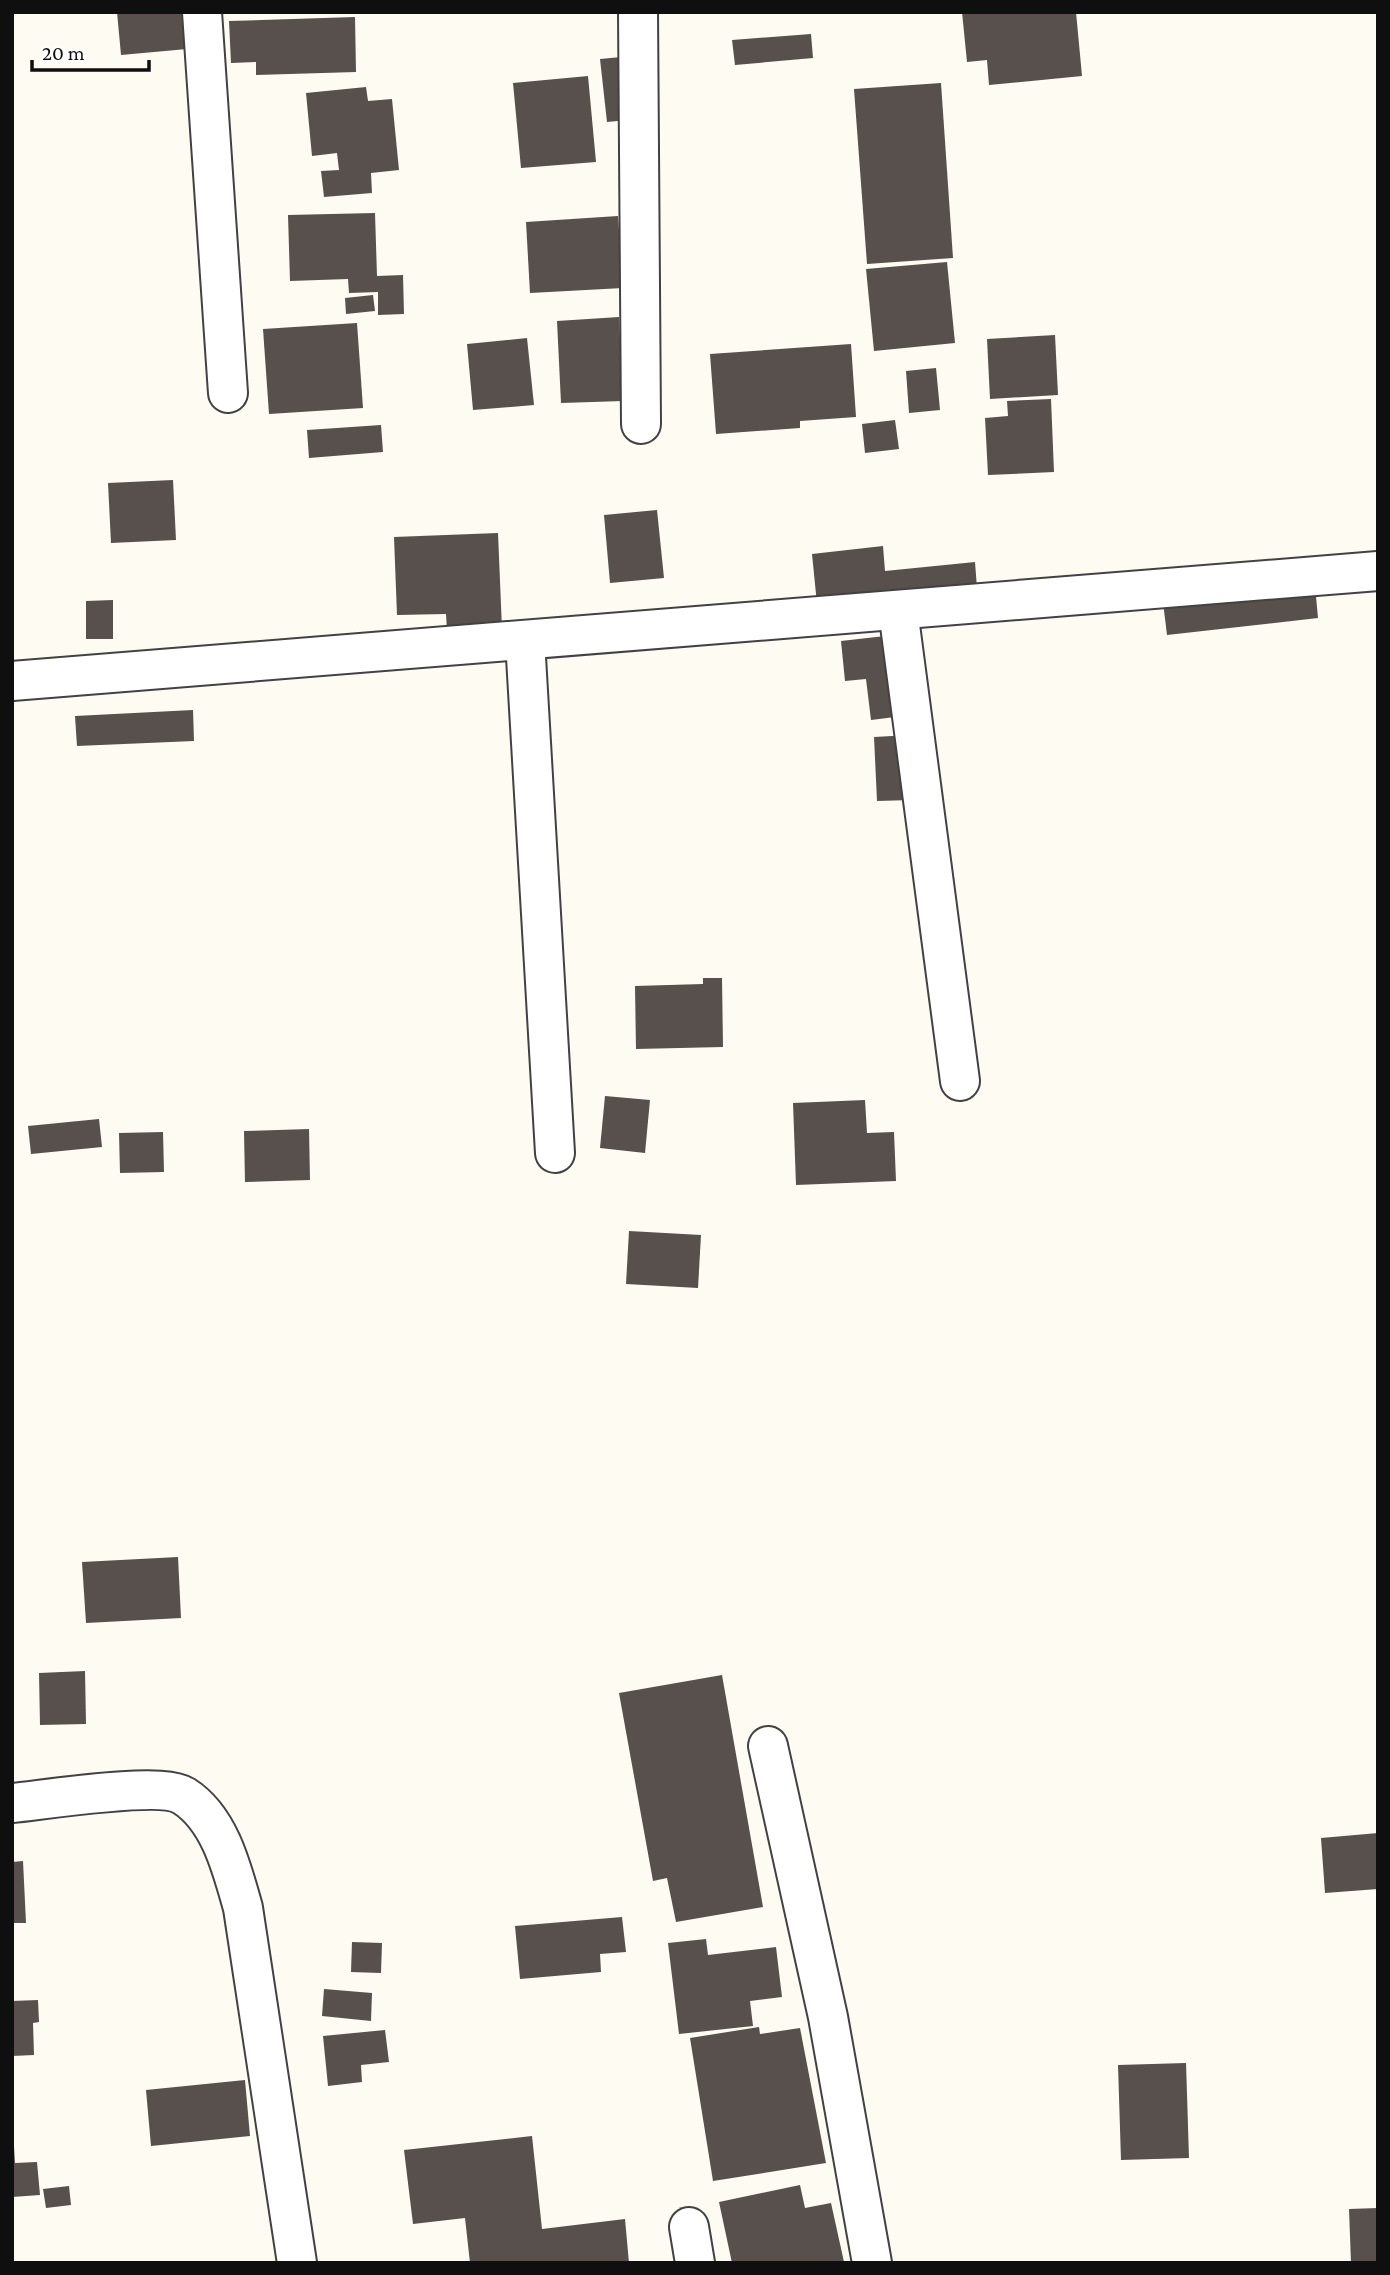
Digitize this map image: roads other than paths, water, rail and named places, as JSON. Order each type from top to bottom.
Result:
[{"type":"street","points":[[202,12],[228,393]]},
{"type":"street","points":[[638,12],[641,424]]},
{"type":"street","points":[[12,681],[1378,571]]},
{"type":"street","points":[[898,610],[960,1081]]},
{"type":"street","points":[[525,640],[555,1153]]},
{"type":"street","points":[[768,1746],[828,2017],[872,2263]]},
{"type":"street","points":[[12,1803],[158,1789],[183,1794],[207,1817],[229,1860],[243,1908],[296,2263]]}]
